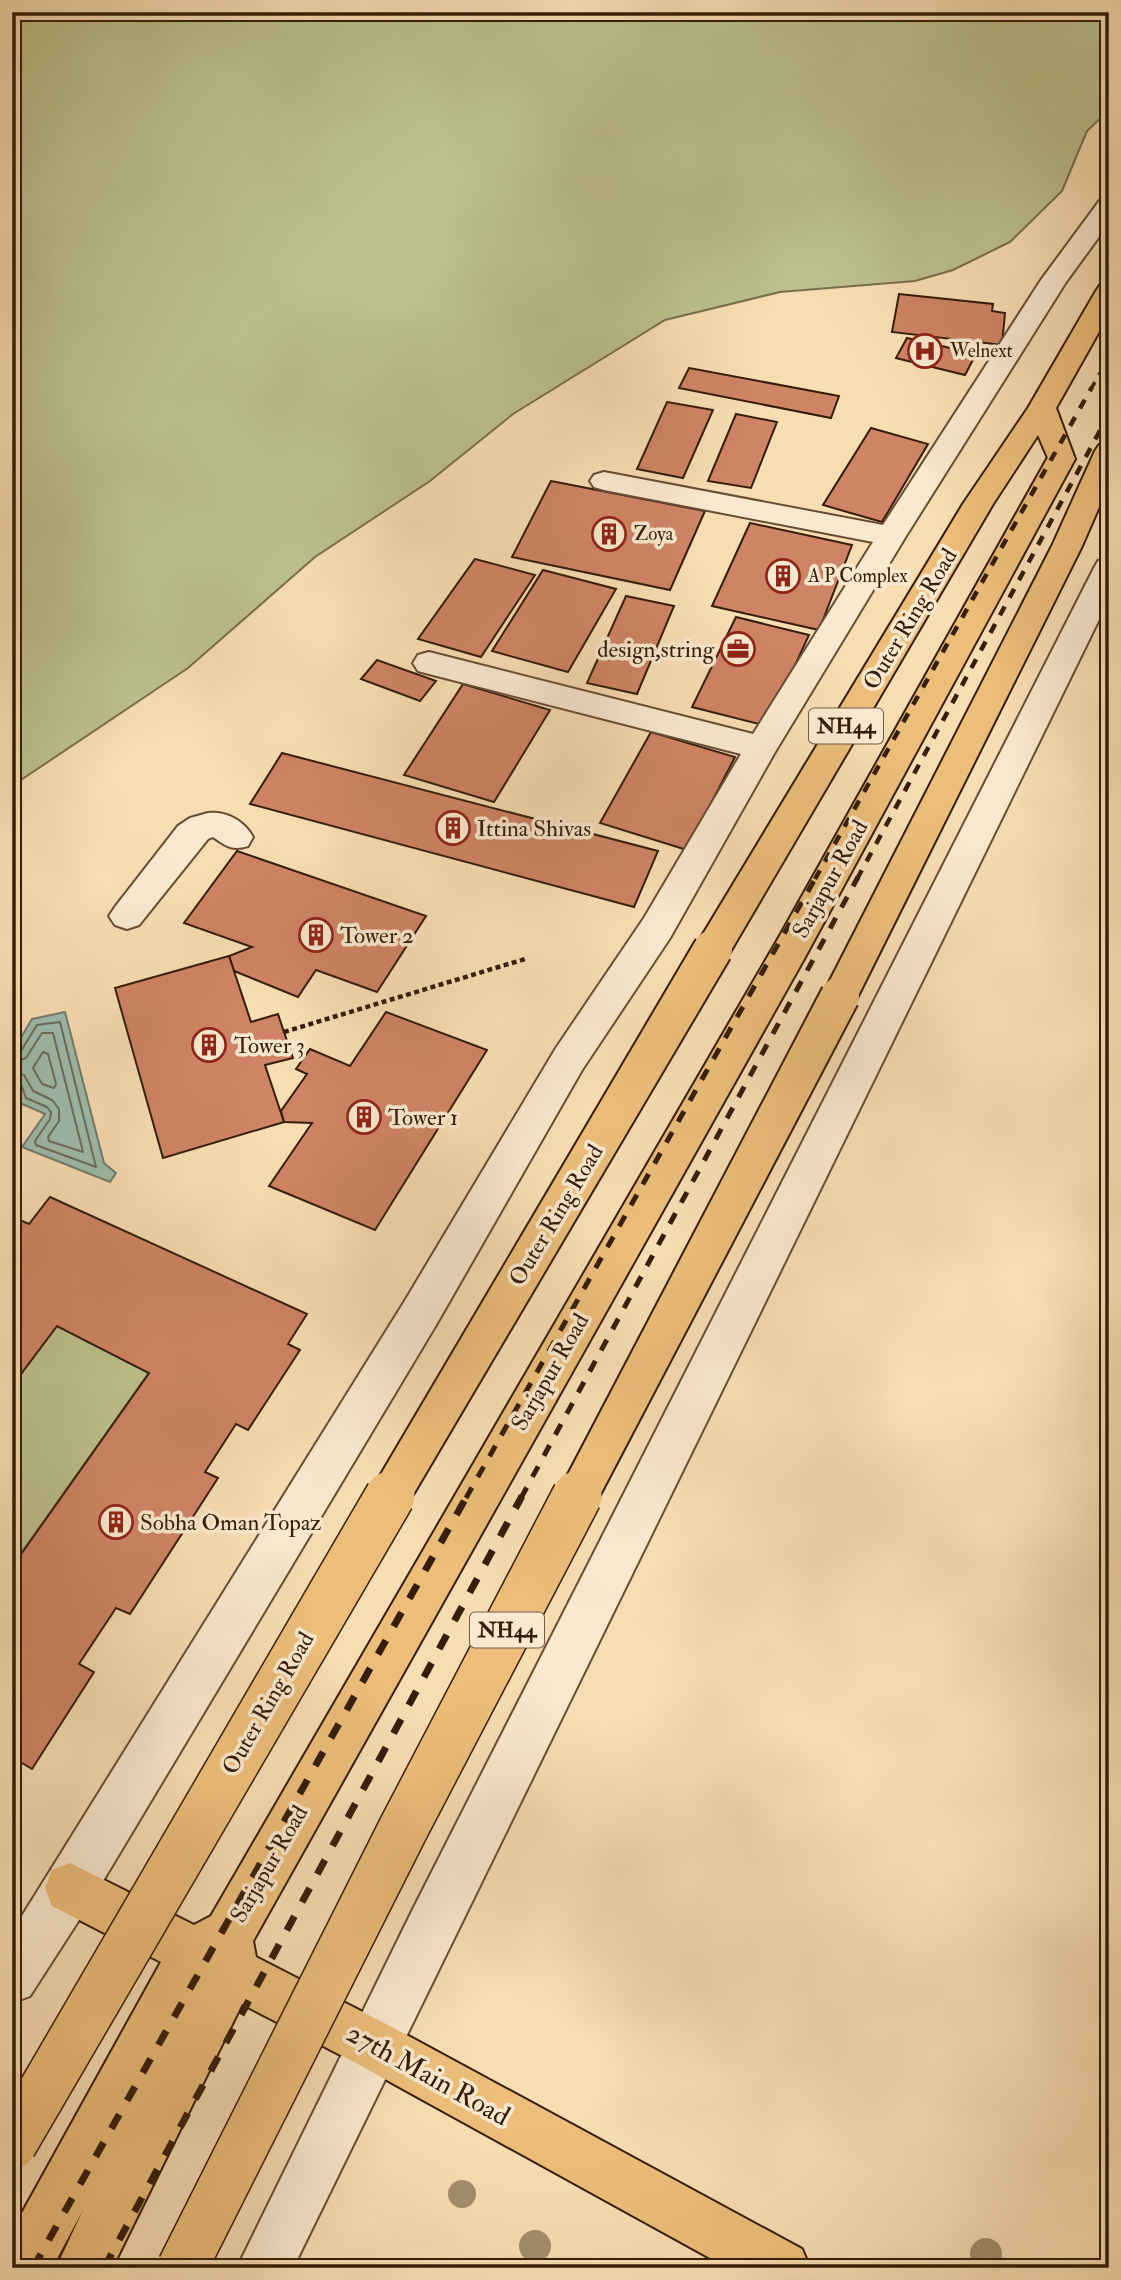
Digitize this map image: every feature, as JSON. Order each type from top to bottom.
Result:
[{"type":"main road","name":"Outer Ring Road","points":[[12,2144],[253,1728],[978,504],[1042,408],[1109,291]]},
{"type":"main road","name":"Sarjapur Road","points":[[22,2268],[218,1952],[791,949],[1061,459],[1042,408]]},
{"type":"main road","name":"NH44","points":[[182,2268],[402,1829],[840,996],[1068,546],[1109,451]]},
{"type":"main road","name":"27th Main Road","points":[[70,1888],[218,1952],[372,2045],[783,2268]]},
{"type":"main road","points":[[83,2268],[218,1952]]},
{"type":"street","points":[[12,1978],[70,1888],[421,1312],[569,1059],[657,928],[761,748],[891,536],[1054,280],[1109,205]]},
{"type":"street","points":[[604,481],[891,536]]},
{"type":"street","points":[[264,2268],[372,2045],[1109,568]]},
{"type":"street","points":[[429,663],[761,748]]},
{"type":"street","points":[[127,916],[190,835],[201,826],[214,823],[226,826],[236,837]]},
{"type":"path","points":[[284,1032],[525,959]]},
{"type":"green space","points":[[12,12],[1109,12],[1109,110],[1087,131],[1062,191],[1010,242],[953,270],[915,281],[780,292],[665,320],[513,414],[430,481],[315,557],[188,668],[12,786]]},
{"type":"green space","points":[[57,1326],[149,1373],[12,1566],[12,1386]]},
{"type":"water","points":[[65,1012],[104,1163],[116,1173],[110,1182],[22,1147],[45,1114],[20,1103],[12,1067],[15,1050],[32,1019]]},
{"type":"building","points":[[899,294],[993,304],[992,311],[1005,313],[1002,345],[892,332]]},
{"type":"building","points":[[907,338],[976,354],[965,375],[896,358]]},
{"type":"building","points":[[689,368],[839,396],[831,418],[679,388]]},
{"type":"building","points":[[667,402],[713,410],[683,478],[637,469]]},
{"type":"building","points":[[736,414],[777,422],[751,488],[708,481]]},
{"type":"building","points":[[871,428],[928,444],[882,522],[823,505]]},
{"type":"building","name":"Zoya","points":[[551,481],[705,511],[670,590],[512,557]]},
{"type":"building","name":"A P Complex","points":[[750,523],[852,545],[819,630],[712,606]]},
{"type":"building","points":[[475,559],[535,575],[481,657],[418,639]]},
{"type":"building","points":[[543,570],[616,589],[568,672],[492,651]]},
{"type":"building","points":[[626,596],[674,606],[637,694],[587,683]]},
{"type":"building","points":[[736,617],[809,635],[767,726],[692,707]]},
{"type":"building","points":[[377,660],[436,681],[420,701],[361,679]]},
{"type":"building","points":[[463,684],[550,710],[494,802],[404,775]]},
{"type":"building","points":[[651,732],[735,757],[687,850],[600,823]]},
{"type":"building","name":"Ittina Shivas","points":[[282,753],[658,851],[634,907],[250,804]]},
{"type":"building","name":"Tower 2","points":[[237,851],[426,916],[377,992],[316,970],[298,997],[234,971],[229,956],[252,947],[184,923]]},
{"type":"building","name":"Tower 3","points":[[229,956],[251,1022],[278,1014],[293,1058],[265,1065],[284,1122],[163,1158],[115,988]]},
{"type":"building","name":"Tower 1","points":[[386,1012],[487,1050],[375,1230],[269,1186],[312,1123],[284,1122],[281,1111],[307,1074],[296,1069],[310,1049],[350,1066]]},
{"type":"building","name":"Sobha Oman Topaz","points":[[50,1197],[307,1314],[288,1344],[300,1350],[248,1430],[236,1424],[205,1472],[218,1478],[130,1614],[116,1608],[79,1664],[94,1672],[32,1769],[17,1760],[12,1768],[12,1567],[149,1373],[57,1326],[12,1386],[12,1230],[20,1220],[29,1224]]},
{"type":"railway","points":[[1091,389],[1109,357]]},
{"type":"railway","points":[[815,879],[1092,387]]},
{"type":"railway","points":[[857,879],[1109,414]]},
{"type":"railway","points":[[466,1498],[816,877]]},
{"type":"railway","points":[[521,1498],[858,877]]},
{"type":"railway","points":[[33,2268],[467,1496]]},
{"type":"railway","points":[[104,2268],[522,1496]]},
{"type":"place","name":"Welnext","points":[[925,351]]},
{"type":"place","name":"Zoya","points":[[609,534]]},
{"type":"place","name":"A P Complex","points":[[783,576]]},
{"type":"place","name":"design,string","points":[[738,649]]},
{"type":"place","name":"Ittina Shivas","points":[[453,828]]},
{"type":"place","name":"Tower 2","points":[[316,935]]},
{"type":"place","name":"Tower 3","points":[[209,1045]]},
{"type":"place","name":"Tower 1","points":[[364,1117]]},
{"type":"place","name":"Sobha Oman Topaz","points":[[116,1522]]}]
